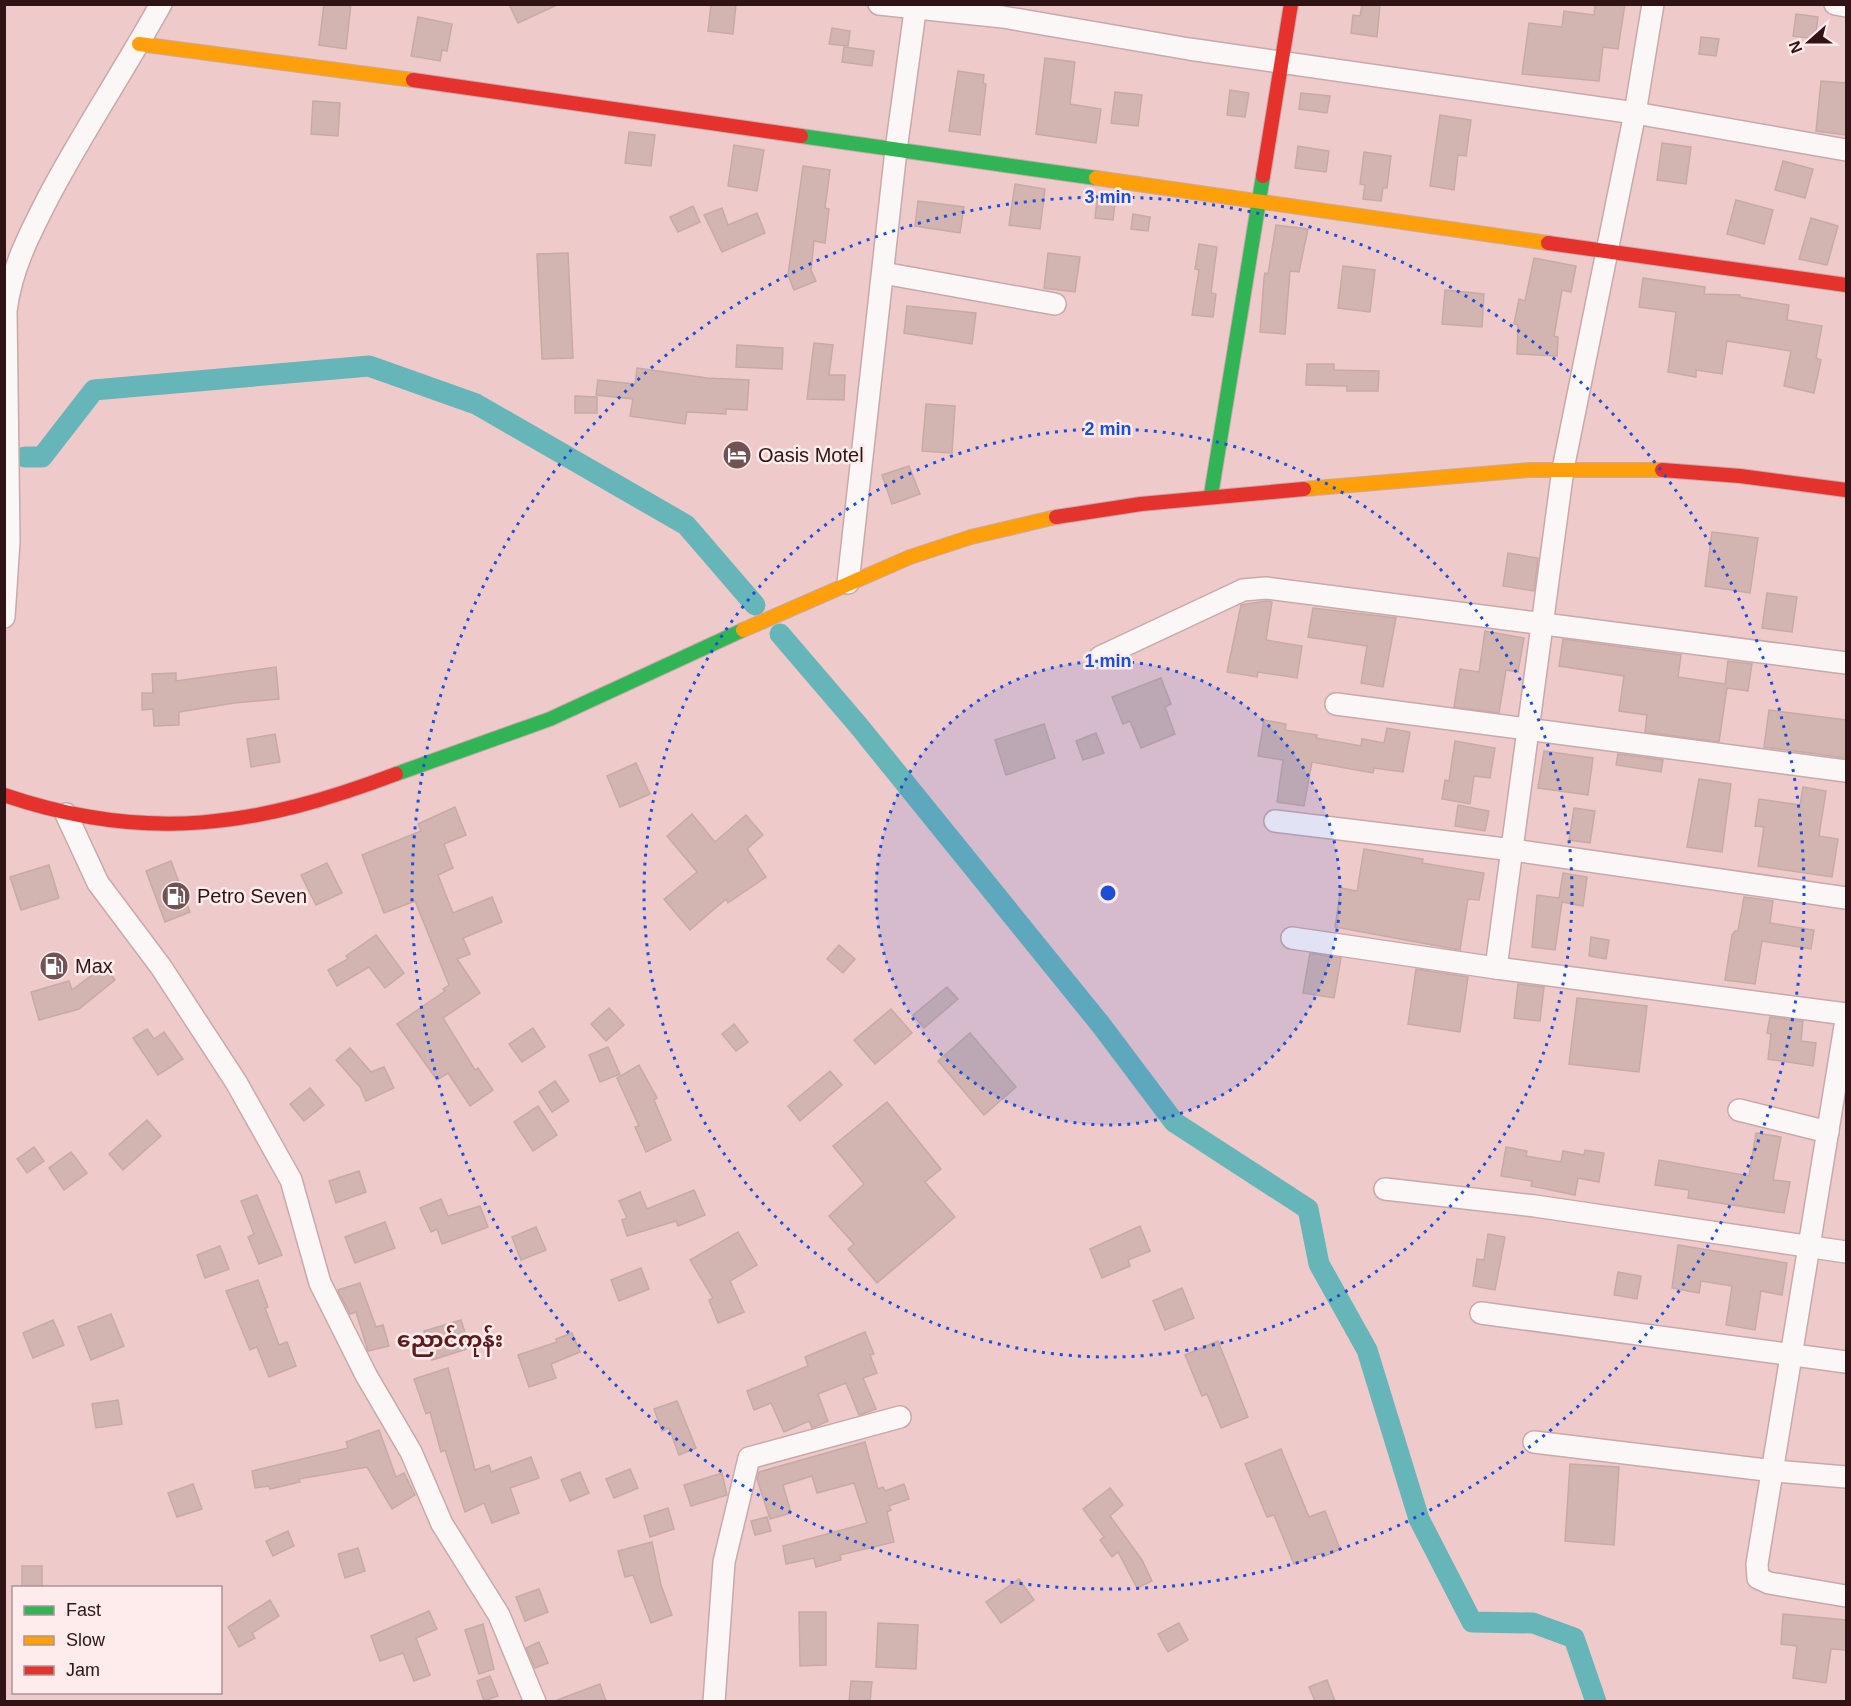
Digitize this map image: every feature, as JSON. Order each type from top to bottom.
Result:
[{"type":"main road","points":[[1211,495],[1291,4]]},
{"type":"main road","points":[[139,44],[533,95],[896,150],[1846,285]]},
{"type":"main road","points":[[4,795],[66,814],[115,820],[223,822],[268,813],[357,789],[550,718],[932,548],[978,535],[1119,506],[1211,495],[1563,469],[1717,474],[1846,490]]},
{"type":"street","points":[[4,617],[9,542],[6,311],[10,282],[30,234],[74,148],[139,44],[161,4]]},
{"type":"street","points":[[879,4],[1002,17],[1282,62],[1635,113],[1846,150]]},
{"type":"street","points":[[1496,968],[1514,850],[1563,469],[1635,113],[1653,4]]},
{"type":"street","points":[[1835,4],[1846,6]]},
{"type":"street","points":[[849,583],[896,150],[916,7]]},
{"type":"street","points":[[882,273],[1055,304]]},
{"type":"street","points":[[1100,657],[1243,590],[1266,588],[1846,663]]},
{"type":"street","points":[[1336,704],[1846,771]]},
{"type":"street","points":[[66,814],[98,883],[167,976],[236,1082],[291,1180],[320,1283],[366,1375],[411,1452],[442,1524],[499,1615],[535,1701]]},
{"type":"street","points":[[1275,821],[1514,850],[1846,898]]},
{"type":"street","points":[[1292,938],[1496,968],[1846,1014]]},
{"type":"street","points":[[1846,1020],[1757,1564],[1758,1578],[1769,1583],[1846,1596]]},
{"type":"street","points":[[1739,1110],[1828,1132]]},
{"type":"street","points":[[1385,1189],[1535,1206],[1846,1252]]},
{"type":"street","points":[[1481,1313],[1846,1362]]},
{"type":"street","points":[[714,1701],[724,1562],[748,1458],[900,1418]]},
{"type":"street","points":[[1534,1442],[1774,1471],[1846,1477]]},
{"type":"building","points":[[324,4],[351,4],[346,49],[319,45]]},
{"type":"building","points":[[509,4],[559,4],[518,23]]},
{"type":"building","points":[[711,4],[736,4],[733,34],[708,31]]},
{"type":"building","points":[[1362,4],[1380,4],[1377,37],[1351,33],[1353,15],[1360,16]]},
{"type":"building","points":[[1595,4],[1625,4],[1618,49],[1603,47],[1599,81],[1522,74],[1529,23],[1562,27],[1564,11],[1594,15]]},
{"type":"building","points":[[1796,14],[1818,17],[1815,39],[1793,36]]},
{"type":"building","points":[[418,17],[452,24],[447,51],[442,50],[440,61],[411,56]]},
{"type":"building","points":[[832,28],[850,31],[848,46],[829,44]]},
{"type":"building","points":[[1701,37],[1719,39],[1716,56],[1699,54]]},
{"type":"building","points":[[844,47],[874,51],[872,66],[842,62]]},
{"type":"building","points":[[1045,58],[1075,62],[1070,104],[1101,109],[1096,143],[1036,134]]},
{"type":"building","points":[[958,71],[984,75],[983,83],[986,84],[980,135],[949,131]]},
{"type":"building","points":[[1821,81],[1846,83],[1846,135],[1816,131]]},
{"type":"building","points":[[1230,90],[1249,93],[1245,117],[1227,115]]},
{"type":"building","points":[[1115,92],[1142,95],[1138,126],[1111,123]]},
{"type":"building","points":[[1301,93],[1330,96],[1327,113],[1299,109]]},
{"type":"building","points":[[313,101],[340,103],[338,136],[311,134]]},
{"type":"building","points":[[1440,115],[1471,120],[1466,156],[1458,155],[1454,190],[1430,186]]},
{"type":"building","points":[[629,132],[655,135],[651,166],[625,163]]},
{"type":"building","points":[[1662,143],[1691,147],[1686,184],[1657,180]]},
{"type":"building","points":[[734,145],[764,150],[757,191],[728,186]]},
{"type":"building","points":[[1298,146],[1329,151],[1326,172],[1295,168]]},
{"type":"building","points":[[1364,152],[1391,156],[1387,188],[1383,188],[1381,201],[1363,199],[1365,185],[1360,184]]},
{"type":"building","points":[[1783,161],[1813,169],[1805,198],[1775,190]]},
{"type":"building","points":[[803,166],[830,170],[825,208],[829,209],[825,243],[814,241],[811,270],[816,281],[794,290],[788,275]]},
{"type":"building","points":[[1015,184],[1045,189],[1040,229],[1009,225]]},
{"type":"building","points":[[1097,200],[1115,203],[1113,220],[1095,218]]},
{"type":"building","points":[[1736,200],[1773,210],[1764,244],[1727,234]]},
{"type":"building","points":[[918,201],[964,207],[960,233],[915,226]]},
{"type":"building","points":[[693,206],[700,222],[678,232],[670,217]]},
{"type":"building","points":[[722,208],[728,225],[757,213],[765,233],[722,252],[704,215]]},
{"type":"building","points":[[1133,214],[1150,217],[1148,231],[1131,229]]},
{"type":"building","points":[[1811,218],[1838,226],[1827,265],[1799,259]]},
{"type":"building","points":[[1276,225],[1308,229],[1299,272],[1290,271],[1285,334],[1260,332],[1264,278],[1265,273],[1268,274]]},
{"type":"building","points":[[1199,244],[1217,247],[1211,293],[1216,294],[1213,317],[1192,315],[1199,270],[1195,269]]},
{"type":"building","points":[[568,253],[573,358],[542,359],[537,254]]},
{"type":"building","points":[[1048,253],[1080,257],[1075,292],[1044,288]]},
{"type":"building","points":[[1534,258],[1576,266],[1571,292],[1562,290],[1554,336],[1558,337],[1557,356],[1517,354],[1518,325],[1514,324],[1519,299],[1525,301]]},
{"type":"building","points":[[1343,266],[1375,270],[1370,312],[1338,308]]},
{"type":"building","points":[[1643,278],[1705,287],[1704,294],[1740,295],[1740,297],[1789,305],[1787,320],[1822,326],[1816,358],[1821,360],[1814,393],[1784,386],[1791,351],[1727,341],[1722,374],[1696,370],[1696,377],[1668,372],[1676,312],[1639,307]]},
{"type":"building","points":[[1445,290],[1484,294],[1482,327],[1442,324]]},
{"type":"building","points":[[907,306],[976,313],[972,344],[904,333]]},
{"type":"building","points":[[814,343],[833,345],[829,375],[845,375],[844,400],[807,399]]},
{"type":"building","points":[[737,345],[783,348],[782,369],[736,367]]},
{"type":"building","points":[[1307,364],[1334,364],[1334,370],[1379,371],[1378,391],[1347,391],[1347,386],[1306,385]]},
{"type":"building","points":[[637,368],[707,378],[749,380],[747,410],[726,409],[726,414],[687,412],[685,424],[630,416],[633,399],[596,395],[598,380],[635,384]]},
{"type":"building","points":[[575,396],[597,397],[597,413],[575,413]]},
{"type":"building","points":[[926,404],[955,406],[952,453],[922,451]]},
{"type":"building","points":[[909,466],[920,494],[892,504],[882,475]]},
{"type":"building","points":[[1712,532],[1758,538],[1750,593],[1705,586]]},
{"type":"building","points":[[1508,553],[1538,558],[1534,591],[1503,586]]},
{"type":"building","points":[[1767,593],[1797,597],[1792,632],[1762,628]]},
{"type":"building","points":[[1272,602],[1266,640],[1302,646],[1297,678],[1258,672],[1257,677],[1227,672],[1241,605]]},
{"type":"building","points":[[1313,608],[1396,618],[1383,687],[1361,683],[1367,646],[1308,637]]},
{"type":"building","points":[[1485,631],[1524,638],[1518,672],[1506,670],[1499,713],[1454,707],[1460,669],[1479,672]]},
{"type":"building","points":[[1563,639],[1681,655],[1678,677],[1725,684],[1728,661],[1752,664],[1748,691],[1727,688],[1719,742],[1645,732],[1647,715],[1619,711],[1624,676],[1559,666]]},
{"type":"building","points":[[276,667],[279,699],[234,703],[179,712],[179,725],[154,726],[153,709],[142,710],[142,693],[153,693],[152,674],[176,673],[176,681]]},
{"type":"building","points":[[1161,678],[1171,704],[1165,707],[1175,734],[1141,748],[1130,721],[1123,724],[1112,697]]},
{"type":"building","points":[[1769,710],[1846,720],[1846,758],[1764,747]]},
{"type":"building","points":[[1264,720],[1286,724],[1285,730],[1361,746],[1362,739],[1384,743],[1387,728],[1410,732],[1403,772],[1374,768],[1373,773],[1312,762],[1304,806],[1277,802],[1283,760],[1258,756]]},
{"type":"building","points":[[1044,724],[1055,758],[1006,775],[995,740]]},
{"type":"building","points":[[1096,733],[1104,753],[1083,760],[1076,741]]},
{"type":"building","points":[[275,734],[280,762],[251,767],[247,739]]},
{"type":"building","points":[[1455,741],[1495,748],[1490,778],[1474,776],[1470,804],[1442,799],[1445,780],[1449,781]]},
{"type":"building","points":[[1544,751],[1593,758],[1588,795],[1538,788]]},
{"type":"building","points":[[1618,754],[1663,760],[1661,772],[1616,765]]},
{"type":"building","points":[[636,763],[650,794],[620,807],[607,776]]},
{"type":"building","points":[[1699,779],[1731,784],[1722,852],[1687,847]]},
{"type":"building","points":[[1803,787],[1826,791],[1819,836],[1838,839],[1832,877],[1758,866],[1764,827],[1755,826],[1759,799],[1800,805]]},
{"type":"building","points":[[1458,805],[1489,811],[1485,831],[1455,826]]},
{"type":"building","points":[[455,807],[466,835],[444,844],[453,868],[438,875],[453,913],[492,897],[502,922],[463,938],[470,954],[457,959],[480,993],[443,1018],[475,1070],[478,1068],[493,1090],[470,1106],[448,1073],[437,1080],[397,1024],[445,991],[443,989],[449,985],[415,901],[384,913],[362,855],[421,831],[418,824]]},
{"type":"building","points":[[1574,808],[1595,811],[1590,843],[1569,840]]},
{"type":"building","points":[[692,814],[715,842],[746,815],[763,835],[747,849],[766,877],[728,903],[726,899],[690,930],[664,899],[697,872],[667,836]]},
{"type":"building","points":[[1364,849],[1423,859],[1422,863],[1484,873],[1479,900],[1468,899],[1460,950],[1335,927],[1341,888],[1357,891]]},
{"type":"building","points":[[171,861],[190,912],[165,922],[146,871]]},
{"type":"building","points":[[327,863],[342,893],[316,905],[301,875]]},
{"type":"building","points":[[49,865],[59,898],[21,910],[10,877]]},
{"type":"building","points":[[1563,873],[1587,877],[1583,906],[1562,902],[1555,950],[1532,947],[1537,895],[1559,898]]},
{"type":"building","points":[[1744,897],[1773,901],[1770,923],[1814,930],[1811,949],[1762,941],[1755,984],[1725,980],[1732,935],[1738,931]]},
{"type":"building","points":[[376,935],[404,973],[385,988],[369,967],[337,986],[328,970],[348,959],[346,956]]},
{"type":"building","points":[[1591,937],[1609,940],[1606,959],[1589,956]]},
{"type":"building","points":[[839,945],[855,959],[843,973],[827,959]]},
{"type":"building","points":[[1310,953],[1341,958],[1334,998],[1303,993]]},
{"type":"building","points":[[104,966],[115,980],[79,1009],[39,1020],[31,992],[69,981],[72,990]]},
{"type":"building","points":[[1416,969],[1468,977],[1460,1032],[1408,1024]]},
{"type":"building","points":[[1518,984],[1544,987],[1540,1021],[1514,1018]]},
{"type":"building","points":[[947,987],[958,999],[924,1028],[913,1015]]},
{"type":"building","points":[[1577,998],[1647,1006],[1639,1072],[1569,1064]]},
{"type":"building","points":[[609,1008],[624,1025],[606,1041],[591,1024]]},
{"type":"building","points":[[891,1009],[912,1033],[875,1064],[854,1040]]},
{"type":"building","points":[[1770,1017],[1803,1021],[1801,1041],[1816,1043],[1813,1066],[1768,1059],[1771,1034],[1767,1033]]},
{"type":"building","points":[[734,1024],[748,1042],[736,1051],[722,1034]]},
{"type":"building","points":[[533,1028],[545,1047],[522,1062],[509,1044]]},
{"type":"building","points":[[147,1029],[154,1039],[164,1032],[183,1059],[158,1075],[133,1038]]},
{"type":"building","points":[[970,1033],[1016,1087],[984,1115],[938,1061]]},
{"type":"building","points":[[608,1047],[620,1074],[600,1082],[589,1055]]},
{"type":"building","points":[[350,1048],[371,1072],[384,1067],[394,1088],[366,1101],[360,1087],[336,1060]]},
{"type":"building","points":[[639,1065],[657,1098],[654,1100],[671,1140],[646,1152],[635,1127],[639,1126],[617,1078]]},
{"type":"building","points":[[830,1071],[842,1085],[800,1121],[788,1106]]},
{"type":"building","points":[[555,1081],[569,1101],[552,1112],[539,1092]]},
{"type":"building","points":[[310,1088],[324,1105],[304,1121],[290,1104]]},
{"type":"building","points":[[887,1102],[941,1169],[925,1182],[955,1217],[877,1283],[848,1249],[854,1244],[829,1216],[864,1184],[833,1146]]},
{"type":"building","points":[[538,1106],[557,1135],[533,1151],[514,1122]]},
{"type":"building","points":[[147,1120],[161,1136],[123,1170],[109,1154]]},
{"type":"building","points":[[1756,1133],[1781,1137],[1773,1180],[1790,1182],[1784,1213],[1688,1198],[1689,1190],[1655,1185],[1659,1160],[1749,1176]]},
{"type":"building","points":[[34,1147],[44,1161],[27,1173],[17,1159]]},
{"type":"building","points":[[1506,1147],[1527,1151],[1526,1156],[1561,1162],[1563,1151],[1584,1155],[1585,1150],[1604,1153],[1599,1182],[1578,1178],[1575,1195],[1531,1186],[1532,1181],[1501,1176]]},
{"type":"building","points":[[71,1152],[87,1173],[64,1190],[49,1168]]},
{"type":"building","points":[[359,1171],[366,1192],[336,1203],[329,1181]]},
{"type":"building","points":[[694,1190],[705,1215],[678,1226],[676,1221],[627,1236],[622,1220],[627,1218],[619,1201],[640,1192],[647,1209]]},
{"type":"building","points":[[257,1195],[282,1255],[259,1264],[248,1237],[254,1234],[241,1201]]},
{"type":"building","points":[[441,1199],[448,1216],[480,1206],[488,1227],[442,1244],[437,1229],[431,1232],[420,1208]]},
{"type":"building","points":[[385,1222],[395,1248],[355,1263],[345,1237]]},
{"type":"building","points":[[1140,1226],[1150,1251],[1128,1260],[1130,1266],[1102,1278],[1090,1249]]},
{"type":"building","points":[[536,1227],[546,1250],[521,1260],[512,1237]]},
{"type":"building","points":[[738,1232],[757,1265],[730,1281],[744,1312],[718,1323],[709,1300],[713,1298],[690,1260]]},
{"type":"building","points":[[1488,1234],[1505,1237],[1495,1290],[1473,1286],[1477,1259],[1484,1260]]},
{"type":"building","points":[[1678,1245],[1787,1263],[1782,1295],[1761,1291],[1755,1330],[1726,1325],[1732,1286],[1701,1281],[1699,1293],[1672,1288]]},
{"type":"building","points":[[220,1246],[229,1269],[205,1278],[197,1255]]},
{"type":"building","points":[[641,1268],[649,1289],[619,1301],[611,1280]]},
{"type":"building","points":[[1618,1272],[1641,1276],[1637,1299],[1614,1295]]},
{"type":"building","points":[[258,1280],[268,1307],[265,1308],[279,1345],[287,1342],[296,1366],[269,1377],[257,1347],[250,1350],[226,1291]]},
{"type":"building","points":[[360,1283],[376,1327],[383,1325],[389,1346],[368,1351],[356,1312],[350,1314],[339,1293],[338,1290]]},
{"type":"building","points":[[1182,1288],[1194,1318],[1165,1330],[1153,1301]]},
{"type":"building","points":[[111,1314],[124,1346],[91,1360],[78,1327]]},
{"type":"building","points":[[53,1320],[64,1345],[33,1358],[23,1333]]},
{"type":"building","points":[[461,1320],[470,1348],[432,1360],[424,1331]]},
{"type":"building","points":[[865,1332],[874,1354],[870,1355],[877,1373],[863,1378],[876,1409],[859,1415],[846,1383],[818,1394],[828,1421],[812,1428],[809,1421],[784,1432],[771,1403],[754,1410],[747,1391],[808,1366],[805,1357]]},
{"type":"building","points":[[572,1333],[580,1352],[551,1364],[556,1378],[529,1387],[518,1355],[557,1342],[556,1339]]},
{"type":"building","points":[[1218,1341],[1248,1417],[1221,1428],[1207,1394],[1202,1396],[1185,1355]]},
{"type":"building","points":[[448,1368],[475,1470],[489,1465],[491,1472],[531,1457],[539,1478],[510,1488],[519,1513],[492,1523],[484,1503],[465,1512],[445,1450],[441,1452],[430,1412],[426,1414],[414,1379]]},
{"type":"building","points":[[118,1400],[122,1424],[96,1428],[92,1404]]},
{"type":"building","points":[[677,1401],[696,1448],[679,1455],[669,1428],[662,1431],[654,1409]]},
{"type":"building","points":[[379,1430],[396,1477],[404,1473],[415,1495],[392,1509],[367,1467],[299,1479],[300,1482],[270,1489],[269,1486],[255,1488],[252,1471],[348,1448],[346,1442]]},
{"type":"building","points":[[865,1442],[878,1489],[883,1487],[885,1491],[904,1484],[909,1499],[889,1506],[891,1510],[887,1512],[894,1542],[840,1555],[841,1560],[816,1567],[814,1558],[786,1564],[783,1546],[867,1523],[854,1483],[817,1493],[812,1476],[783,1485],[791,1513],[770,1519],[757,1479],[759,1472]]},
{"type":"building","points":[[1281,1449],[1309,1517],[1325,1511],[1340,1549],[1323,1557],[1322,1553],[1294,1564],[1274,1515],[1267,1517],[1245,1464]]},
{"type":"building","points":[[1570,1464],[1619,1467],[1614,1545],[1565,1541]]},
{"type":"building","points":[[630,1469],[638,1488],[614,1498],[606,1479]]},
{"type":"building","points":[[580,1472],[589,1493],[570,1501],[561,1480]]},
{"type":"building","points":[[722,1473],[727,1495],[691,1506],[684,1485]]},
{"type":"building","points":[[193,1484],[202,1509],[177,1517],[168,1493]]},
{"type":"building","points":[[1110,1488],[1123,1505],[1110,1516],[1142,1560],[1152,1581],[1137,1588],[1118,1552],[1112,1557],[1100,1540],[1104,1537],[1083,1509]]},
{"type":"building","points":[[668,1508],[674,1529],[650,1537],[644,1516]]},
{"type":"building","points":[[767,1517],[771,1531],[755,1535],[751,1521]]},
{"type":"building","points":[[288,1531],[294,1546],[273,1556],[266,1541]]},
{"type":"building","points":[[652,1542],[661,1585],[672,1615],[651,1623],[633,1575],[625,1577],[618,1551]]},
{"type":"building","points":[[358,1548],[365,1571],[345,1578],[338,1554]]},
{"type":"building","points":[[22,1566],[42,1566],[42,1586],[22,1586]]},
{"type":"building","points":[[1019,1579],[1034,1600],[1001,1623],[986,1602]]},
{"type":"building","points":[[539,1589],[548,1612],[525,1621],[516,1597]]},
{"type":"building","points":[[270,1600],[279,1616],[252,1633],[255,1638],[239,1647],[228,1627]]},
{"type":"building","points":[[429,1611],[437,1629],[416,1638],[430,1675],[414,1681],[403,1653],[380,1661],[371,1636]]},
{"type":"building","points":[[799,1612],[826,1612],[826,1665],[800,1666]]},
{"type":"building","points":[[1783,1614],[1846,1620],[1846,1650],[1831,1649],[1826,1683],[1793,1678],[1797,1646],[1781,1644]]},
{"type":"building","points":[[878,1623],[918,1625],[916,1669],[876,1667]]},
{"type":"building","points":[[1179,1623],[1188,1640],[1168,1652],[1158,1634]]},
{"type":"building","points":[[483,1624],[494,1669],[479,1674],[465,1630]]},
{"type":"building","points":[[539,1642],[548,1663],[535,1668],[526,1648]]},
{"type":"building","points":[[490,1676],[498,1696],[484,1701],[477,1681]]},
{"type":"building","points":[[1327,1680],[1335,1701],[1315,1701],[1309,1687]]},
{"type":"building","points":[[851,1681],[872,1682],[870,1701],[849,1701]]},
{"type":"building","points":[[600,1684],[606,1701],[557,1701],[557,1700]]},
{"type":"waterway","points":[[25,457],[42,457],[94,390],[369,366],[476,404],[686,525],[755,605]]},
{"type":"waterway","points":[[780,634],[858,725],[1101,1025],[1174,1122],[1308,1209],[1319,1264],[1367,1350],[1419,1519],[1472,1622],[1533,1623],[1574,1638],[1596,1702]]},
{"type":"traffic: fast","points":[[801,136],[1096,178]]},
{"type":"traffic: fast","points":[[1211,495],[1263,176]]},
{"type":"traffic: fast","points":[[396,774],[550,719],[743,630]]},
{"type":"traffic: slow","points":[[139,44],[413,80]]},
{"type":"traffic: slow","points":[[1096,178],[1548,243]]},
{"type":"traffic: slow","points":[[1304,489],[1529,470],[1662,470]]},
{"type":"traffic: slow","points":[[743,630],[910,557],[971,537],[1056,517]]},
{"type":"traffic: jam","points":[[1263,176],[1291,4]]},
{"type":"traffic: jam","points":[[413,80],[801,136]]},
{"type":"traffic: jam","points":[[1548,243],[1846,285]]},
{"type":"traffic: jam","points":[[1662,470],[1740,476],[1846,490]]},
{"type":"traffic: jam","points":[[1056,517],[1141,504],[1304,489]]},
{"type":"traffic: jam","points":[[4,795],[57,810],[107,820],[155,824],[202,822],[249,816],[297,806],[396,774]]},
{"type":"place","name":"Oasis Motel","points":[[737,455]]},
{"type":"place","name":"Petro Seven","points":[[176,896]]},
{"type":"place","name":"Max","points":[[54,966]]},
{"type":"district","name":"ညောင်ကုန်း","points":[[450,1339]]}]
